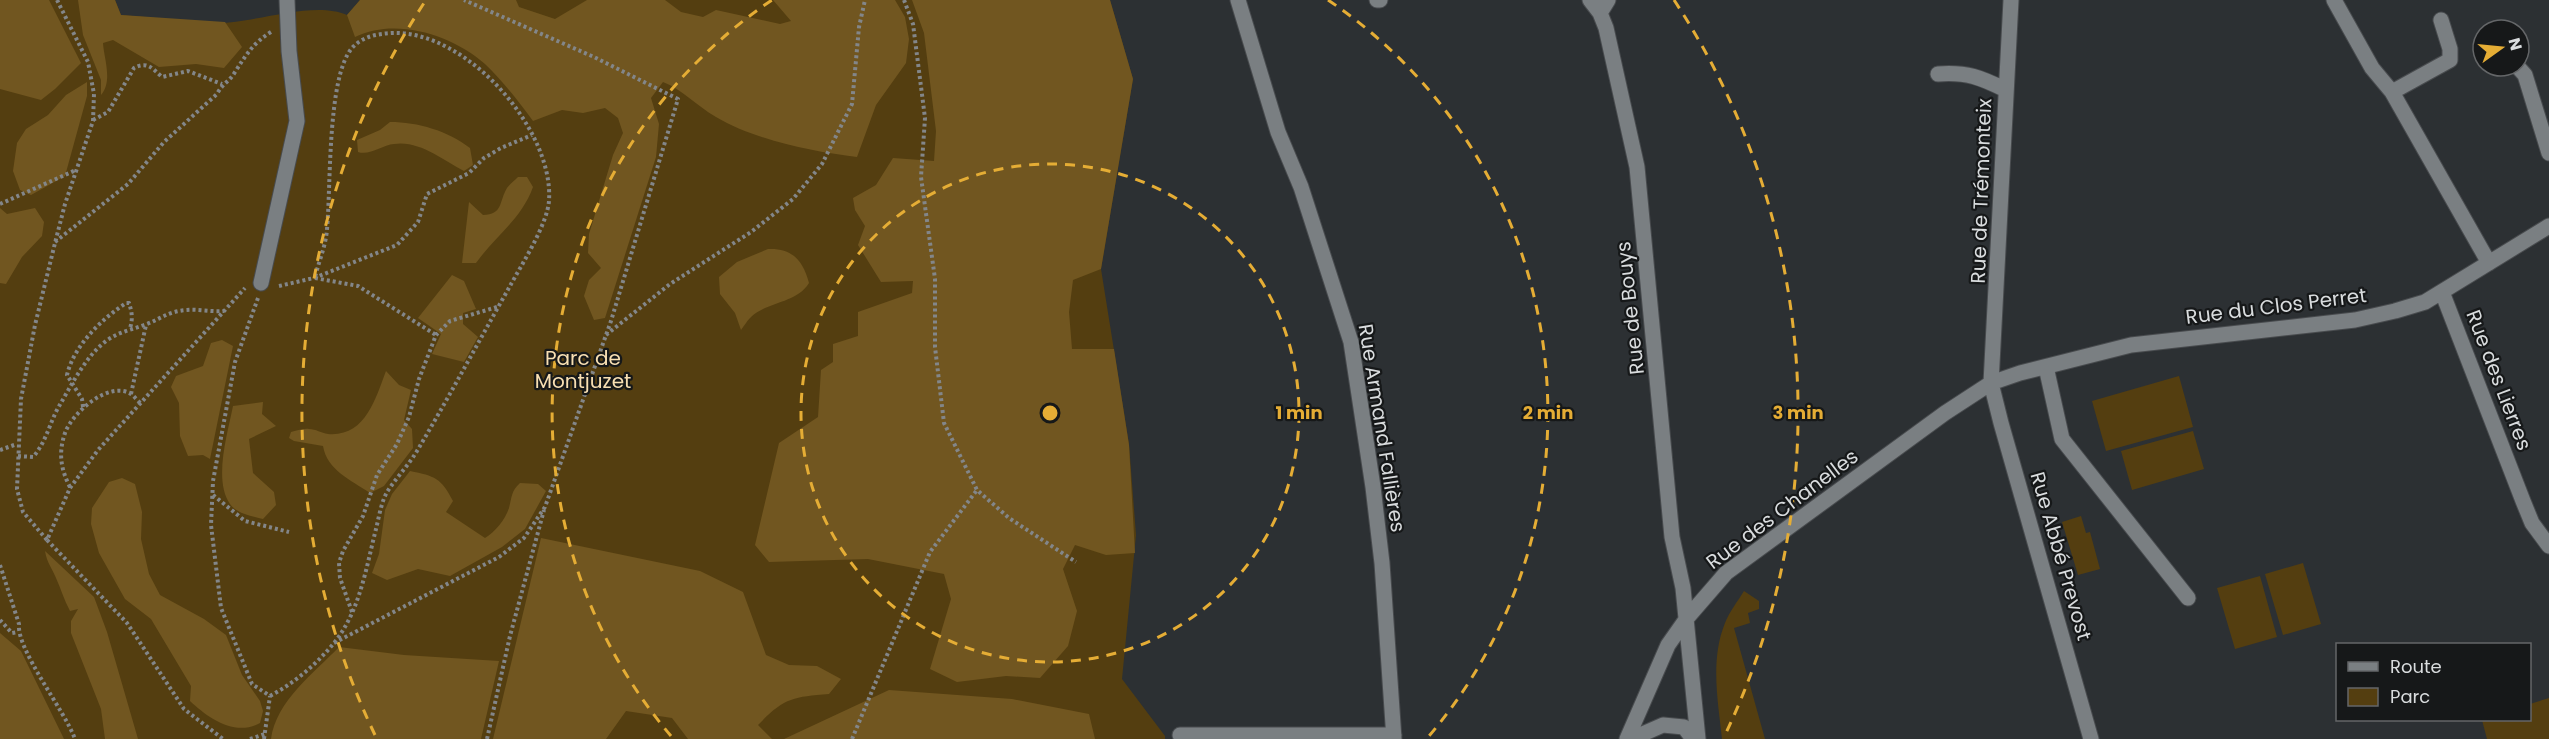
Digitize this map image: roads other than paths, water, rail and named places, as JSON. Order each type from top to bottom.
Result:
[{"type":"street","points":[[261,283],[297,121],[287,23],[287,0]]},
{"type":"street","name":"Rue Armand Fallières","points":[[1180,735],[1394,737],[1381,552],[1351,342],[1300,187],[1278,132],[1238,0]]},
{"type":"street","name":"Rue de Bouys","points":[[1590,0],[1604,6],[1637,167],[1672,537],[1687,618],[1698,739]]},
{"type":"street","name":"Rue de Trémonteix","points":[[1991,383],[2011,0]]},
{"type":"street","points":[[2334,0],[2372,68],[2392,92],[2489,263]]},
{"type":"street","points":[[2392,92],[2450,60],[2441,20]]},
{"type":"street","points":[[1938,74],[1958,73],[1977,76],[2006,90]]},
{"type":"street","points":[[2526,78],[2549,153]]},
{"type":"street","name":"Rue du Clos Perret","points":[[1991,383],[2131,345],[2355,320],[2426,302],[2549,226]]},
{"type":"street","name":"Rue des Lierres","points":[[2442,292],[2532,523],[2549,546]]},
{"type":"street","points":[[2046,367],[2062,439],[2188,598]]},
{"type":"street","name":"Rue des Chanelles","points":[[1629,739],[1668,645],[1687,618],[1726,573],[1945,413],[1991,383]]},
{"type":"street","name":"Rue Abbé Prevost","points":[[1991,383],[2091,739]]},
{"type":"street","points":[[1629,739],[1663,725],[1684,727],[1693,739]]},
{"type":"park label","name":"Parc de Montjuzet","points":[[583,370]]}]
